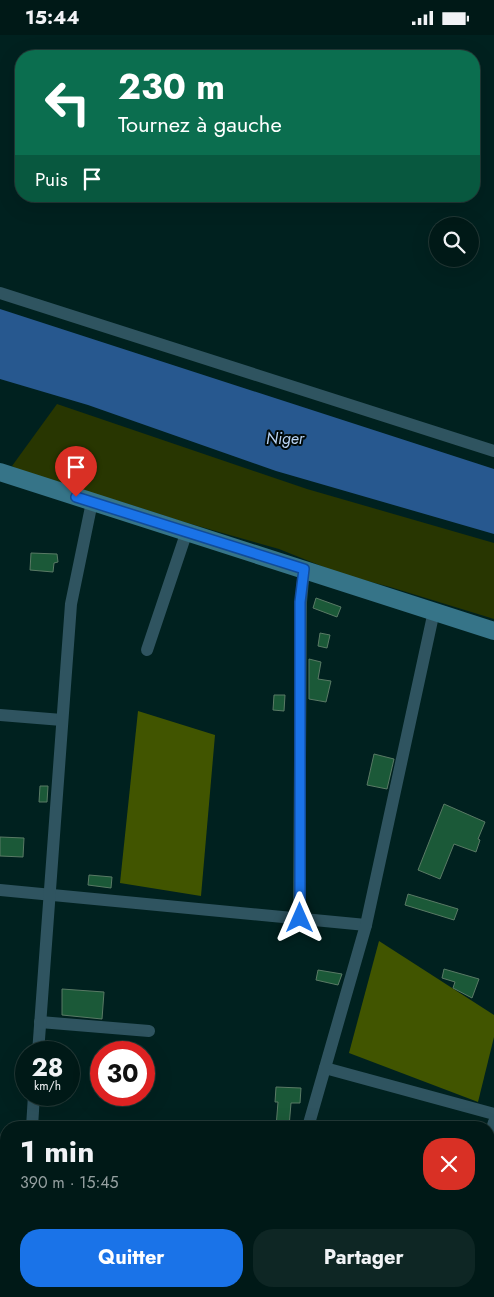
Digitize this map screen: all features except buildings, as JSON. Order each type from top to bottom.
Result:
[{"type":"main road","points":[[0,473],[494,631]]},
{"type":"street","points":[[0,293],[494,451]]},
{"type":"street","points":[[39,1041],[71,605],[92,502]]},
{"type":"street","points":[[147,650],[186,531]]},
{"type":"street","points":[[300,918],[300,602],[304,569]]},
{"type":"street","points":[[310,1121],[366,925],[434,611]]},
{"type":"street","points":[[0,715],[62,720]]},
{"type":"street","points":[[0,891],[366,925]]},
{"type":"street","points":[[40,1023],[149,1031]]},
{"type":"street","points":[[325,1067],[494,1114]]},
{"type":"street","points":[[32,1121],[33,1106]]},
{"type":"green space","points":[[57,404],[307,489],[494,543],[494,619],[341,574],[279,549],[29,476],[12,466]]},
{"type":"green space","points":[[138,711],[215,735],[201,896],[120,883]]},
{"type":"green space","points":[[379,941],[494,1015],[494,1037],[478,1102],[349,1053]]},
{"type":"water","name":"Niger","points":[[0,309],[494,469],[494,534],[276,471],[88,405],[0,379]]},
{"type":"route","points":[[76,497],[304,569],[300,602],[300,918]]}]
